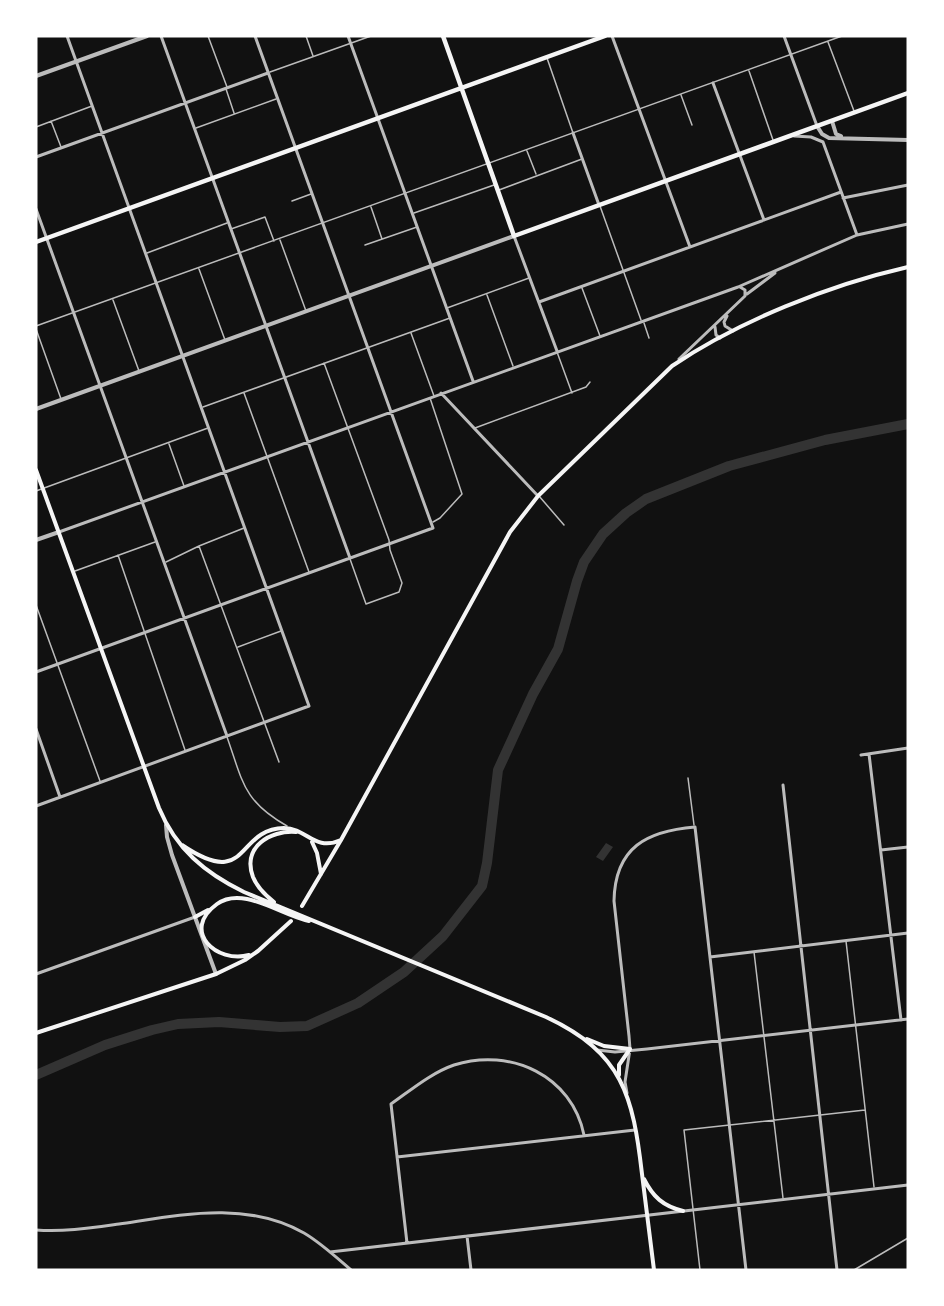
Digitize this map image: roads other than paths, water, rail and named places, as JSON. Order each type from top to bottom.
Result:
[{"type":"main road","points":[[442,36],[514,236],[908,93]]},
{"type":"main road","points":[[36,242],[605,36]]},
{"type":"main road","points":[[302,906],[341,840],[510,532],[538,495],[672,366],[734,331],[823,293],[908,267]]},
{"type":"main road","points":[[36,470],[166,825],[196,862],[213,876],[275,907]]},
{"type":"main road","points":[[177,841],[208,861],[220,863],[236,858],[270,831],[291,829],[323,844],[341,840]]},
{"type":"main road","points":[[275,907],[256,885],[251,872],[252,857],[259,844],[271,835],[298,832]]},
{"type":"main road","points":[[309,838],[317,853],[321,874]]},
{"type":"main road","points":[[195,917],[221,901],[237,897],[275,907],[320,924],[555,1021],[597,1044],[630,1049],[618,1069],[619,1079]]},
{"type":"main road","points":[[213,907],[202,918],[201,923],[202,936],[216,950],[230,956],[244,956],[258,951]]},
{"type":"main road","points":[[36,1033],[216,974],[258,951],[291,921]]},
{"type":"main road","points":[[581,1036],[597,1050],[614,1071],[627,1095],[637,1130],[654,1270]]},
{"type":"main road","points":[[642,1176],[652,1194],[659,1201],[669,1208],[682,1211]]},
{"type":"street","points":[[36,806],[309,706],[68,36]]},
{"type":"street","points":[[36,76],[147,36]]},
{"type":"street","points":[[160,36],[350,558]]},
{"type":"street","points":[[36,672],[433,528],[255,36]]},
{"type":"street","points":[[348,36],[474,381]]},
{"type":"street","points":[[612,36],[690,247]]},
{"type":"street","points":[[784,36],[822,134],[829,138],[908,140]]},
{"type":"street","points":[[36,157],[268,73]]},
{"type":"street","points":[[713,83],[764,220]]},
{"type":"street","points":[[832,121],[836,134],[848,138]]},
{"type":"street","points":[[573,133],[599,205]]},
{"type":"street","points":[[787,136],[810,137],[823,142],[857,236]]},
{"type":"street","points":[[823,142],[829,138]]},
{"type":"street","points":[[843,198],[908,185]]},
{"type":"street","points":[[539,302],[841,192]]},
{"type":"street","points":[[36,209],[227,736]]},
{"type":"street","points":[[36,540],[738,287],[857,236],[908,224]]},
{"type":"street","points":[[36,409],[514,236],[557,351]]},
{"type":"street","points":[[672,366],[745,296],[782,269]]},
{"type":"street","points":[[738,287],[746,290],[745,296]]},
{"type":"street","points":[[729,312],[724,322],[725,327],[734,331]]},
{"type":"street","points":[[715,325],[715,331],[720,338]]},
{"type":"street","points":[[441,393],[538,495]]},
{"type":"street","points":[[36,729],[60,797]]},
{"type":"street","points":[[861,756],[908,748]]},
{"type":"street","points":[[870,754],[901,1020]]},
{"type":"street","points":[[783,784],[837,1270]]},
{"type":"street","points":[[166,825],[167,837],[179,873],[216,974]]},
{"type":"street","points":[[627,1095],[625,1082],[630,1049],[614,901],[619,872],[635,847],[652,836],[671,830],[695,827],[746,1270]]},
{"type":"street","points":[[881,850],[908,847]]},
{"type":"street","points":[[36,974],[195,917]]},
{"type":"street","points":[[710,957],[908,933]]},
{"type":"street","points":[[597,1050],[615,1052],[908,1019]]},
{"type":"street","points":[[407,1243],[391,1104],[439,1071],[475,1061],[501,1061],[536,1071],[564,1091],[578,1113],[584,1135]]},
{"type":"street","points":[[397,1157],[637,1130]]},
{"type":"street","points":[[330,1252],[908,1185]]},
{"type":"street","points":[[36,1230],[61,1232],[190,1214],[237,1213],[279,1221],[306,1234],[351,1270]]},
{"type":"street","points":[[467,1236],[471,1270]]},
{"type":"lane","points":[[208,36],[235,114]]},
{"type":"lane","points":[[306,36],[313,57]]},
{"type":"lane","points":[[268,73],[371,36]]},
{"type":"lane","points":[[62,400],[36,328],[842,36]]},
{"type":"lane","points":[[828,41],[855,112]]},
{"type":"lane","points":[[546,57],[573,133]]},
{"type":"lane","points":[[748,70],[774,141]]},
{"type":"lane","points":[[681,94],[692,125]]},
{"type":"lane","points":[[194,129],[277,98]]},
{"type":"lane","points":[[36,127],[93,106]]},
{"type":"lane","points":[[51,121],[61,148]]},
{"type":"lane","points":[[527,150],[537,176]]},
{"type":"lane","points":[[413,214],[537,176],[583,159]]},
{"type":"lane","points":[[292,201],[312,194]]},
{"type":"lane","points":[[599,205],[650,338]]},
{"type":"lane","points":[[371,206],[382,239]]},
{"type":"lane","points":[[231,229],[265,217],[274,241]]},
{"type":"lane","points":[[146,253],[228,223]]},
{"type":"lane","points":[[365,245],[418,226]]},
{"type":"lane","points":[[280,239],[306,311]]},
{"type":"lane","points":[[199,268],[225,340]]},
{"type":"lane","points":[[447,308],[530,278]]},
{"type":"lane","points":[[582,287],[600,336]]},
{"type":"lane","points":[[487,294],[513,367]]},
{"type":"lane","points":[[112,299],[139,372]]},
{"type":"lane","points":[[202,407],[450,317]]},
{"type":"lane","points":[[411,332],[462,494],[440,518],[431,523]]},
{"type":"lane","points":[[557,351],[572,393]]},
{"type":"lane","points":[[324,363],[390,544],[402,588],[399,592],[366,604],[350,558]]},
{"type":"lane","points":[[475,428],[572,393],[586,387],[590,382]]},
{"type":"lane","points":[[244,392],[309,573]]},
{"type":"lane","points":[[36,491],[209,428]]},
{"type":"lane","points":[[168,443],[184,486]]},
{"type":"lane","points":[[538,495],[564,525]]},
{"type":"lane","points":[[164,563],[245,527]]},
{"type":"lane","points":[[73,572],[156,542]]},
{"type":"lane","points":[[199,546],[279,762]]},
{"type":"lane","points":[[118,555],[186,751]]},
{"type":"lane","points":[[36,605],[101,782]]},
{"type":"lane","points":[[237,648],[282,630]]},
{"type":"lane","points":[[227,736],[245,787],[255,803],[269,816],[291,829]]},
{"type":"lane","points":[[688,778],[695,827]]},
{"type":"lane","points":[[845,940],[874,1189]]},
{"type":"lane","points":[[754,951],[784,1199]]},
{"type":"lane","points":[[700,1270],[684,1130],[865,1110]]},
{"type":"lane","points":[[854,1270],[908,1238]]},
{"type":"waterway","points":[[36,1075],[105,1045],[178,1024],[219,1022],[280,1027],[307,1026],[358,1003],[404,972],[443,936],[482,886],[487,863],[498,770],[533,694],[558,649],[584,562],[603,534],[646,499],[729,466],[825,440],[908,424]]}]
